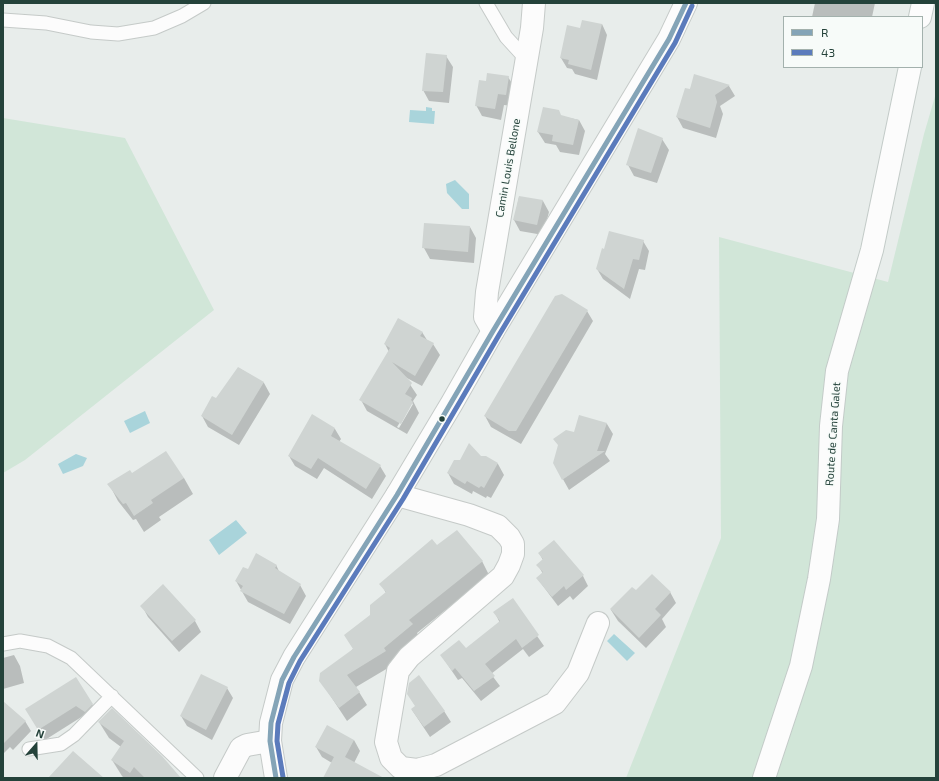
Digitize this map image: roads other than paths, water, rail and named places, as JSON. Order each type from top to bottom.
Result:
[{"type":"street","name":"Camin Louis Bellone","points":[[493,331],[485,317],[487,292],[527,60],[534,3]]},
{"type":"street","points":[[276,778],[270,741],[270,723],[282,680],[294,656],[397,495],[493,331],[669,39],[686,3]]},
{"type":"street","points":[[920,16],[923,3]]},
{"type":"street","name":"Route de Canta Galet","points":[[764,778],[801,666],[819,579],[828,519],[831,426],[837,371],[872,250],[910,68]]},
{"type":"street","points":[[397,495],[469,515],[498,526],[509,537],[513,544],[513,554],[509,566],[502,576],[408,657],[398,671],[386,742],[391,758],[401,768],[417,770],[436,765],[555,703],[578,673],[598,623]]},
{"type":"street","points":[[225,778],[242,748],[248,744],[270,741]]},
{"type":"lane","points":[[3,20],[46,23],[91,32],[118,34],[154,28],[182,16],[204,3]]},
{"type":"lane","points":[[486,3],[506,37],[527,60]]},
{"type":"lane","points":[[3,644],[20,641],[48,646],[71,658],[197,778]]},
{"type":"lane","points":[[29,749],[61,744],[74,735],[112,696]]},
{"type":"water","points":[[426,107],[432,108],[432,111],[435,111],[434,124],[409,122],[410,110],[426,111]]},
{"type":"water","points":[[455,180],[469,194],[469,209],[462,209],[447,193],[446,184]]},
{"type":"water","points":[[145,411],[150,423],[130,433],[124,421]]},
{"type":"water","points":[[76,454],[87,458],[83,466],[63,474],[58,464]]},
{"type":"water","points":[[236,520],[247,533],[219,555],[209,540]]},
{"type":"water","points":[[614,634],[635,653],[627,661],[607,641]]}]
